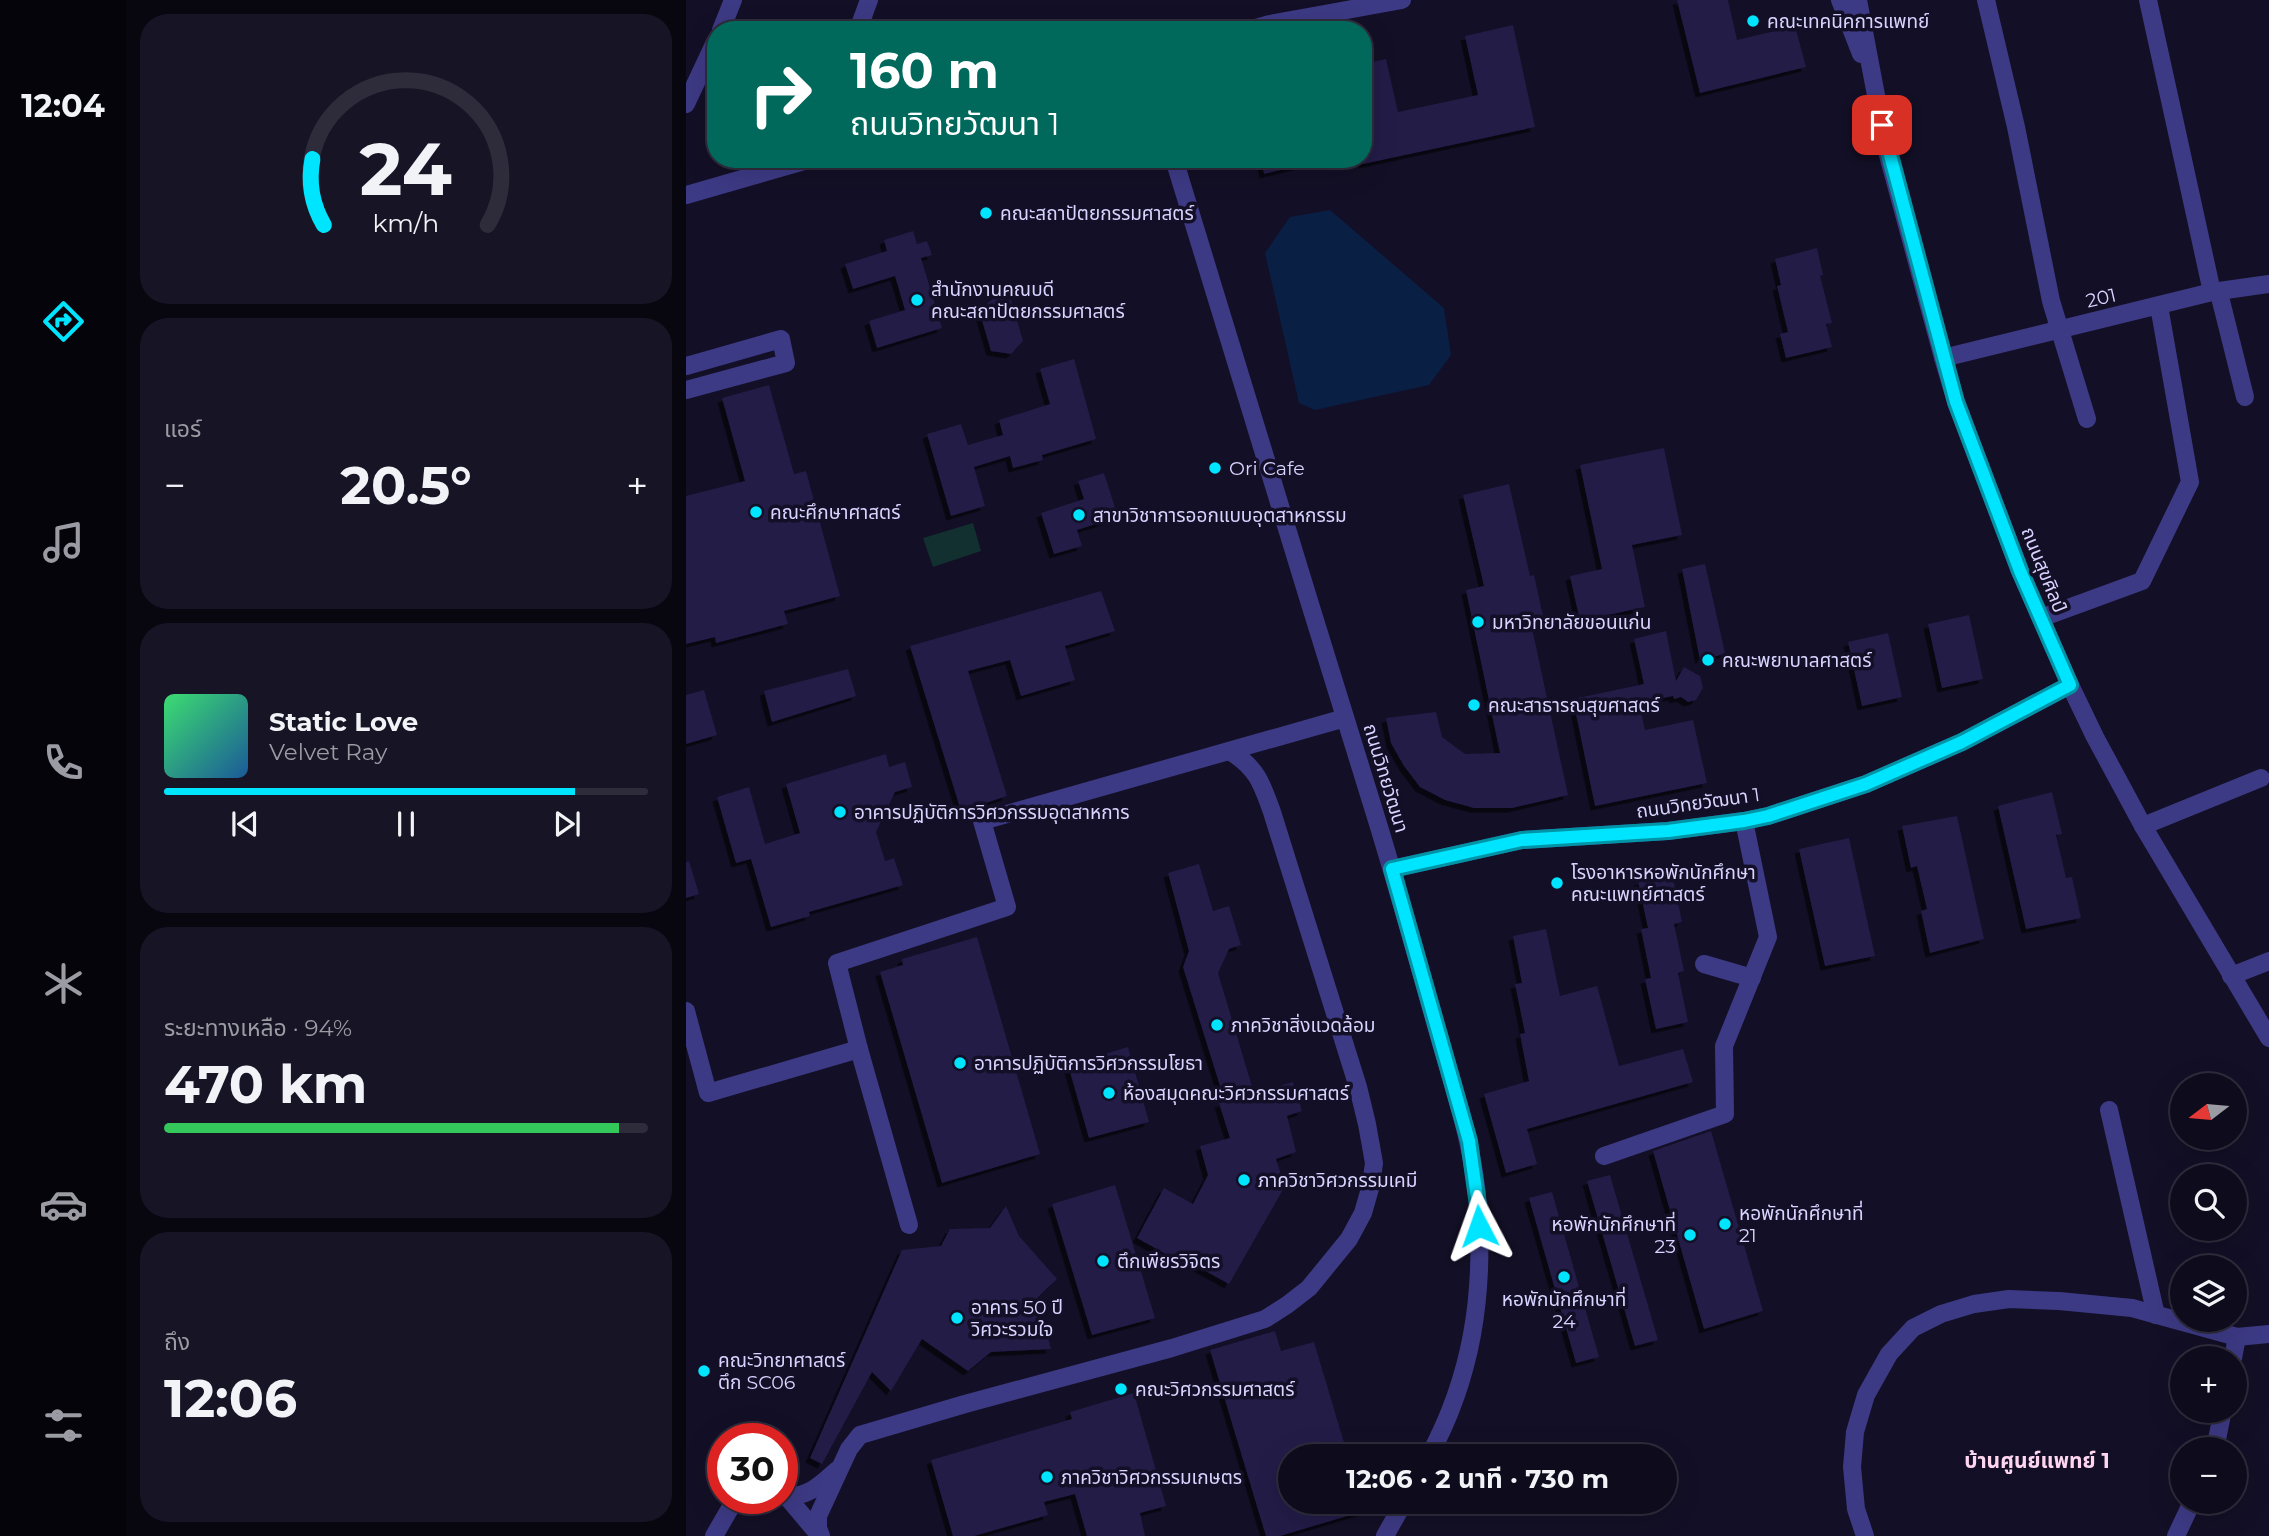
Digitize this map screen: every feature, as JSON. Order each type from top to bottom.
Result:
[{"type":"street","points":[[724,21],[733,0]]},
{"type":"street","points":[[861,21],[869,0]]},
{"type":"street","points":[[1286,21],[1402,0]]},
{"type":"street","points":[[1840,0],[1872,80]]},
{"type":"street","points":[[1858,0],[1872,80]]},
{"type":"street","points":[[1986,0],[2016,127],[2051,301],[2087,419]]},
{"type":"street","points":[[2148,0],[2216,293],[2245,397]]},
{"type":"street","points":[[687,99],[707,58]]},
{"type":"street","name":"ถนนสุขศิลป์","points":[[1872,80],[1886,148],[1956,402],[2020,571],[2095,737],[2143,826],[2269,1038]]},
{"type":"street","points":[[686,195],[780,168]]},
{"type":"street","name":"ถนนวิทยวัฒนา","points":[[1177,168],[1392,869],[1469,1141],[1478,1205],[1480,1283],[1471,1348],[1451,1411],[1435,1444]]},
{"type":"street","name":"201","points":[[1943,358],[2216,293],[2269,284]]},
{"type":"street","points":[[2041,618],[2142,581],[2190,482],[2159,306]]},
{"type":"street","points":[[686,366],[781,339],[786,363],[686,390]]},
{"type":"street","name":"ถนนวิทยวัฒนา 1","points":[[1392,869],[1522,840],[1668,831],[1768,816],[1866,784],[1962,742],[2070,685]]},
{"type":"street","points":[[909,1225],[837,963],[1007,907],[982,821],[1345,718]]},
{"type":"street","points":[[820,1536],[818,1516],[849,1449],[860,1435],[870,1430],[1172,1348],[1265,1319],[1310,1288],[1349,1239],[1363,1213],[1374,1163],[1354,1075],[1261,782],[1247,761],[1231,751]]},
{"type":"street","points":[[2143,826],[2261,778]]},
{"type":"street","points":[[1604,1156],[1725,1114],[1724,1046],[1768,937],[1744,821]]},
{"type":"street","points":[[2231,976],[2269,961]]},
{"type":"street","points":[[1704,964],[1752,978]]},
{"type":"street","points":[[686,1011],[708,1093],[859,1049]]},
{"type":"street","points":[[2109,1110],[2156,1315]]},
{"type":"street","points":[[1865,1536],[1856,1509],[1852,1467],[1855,1432],[1866,1395],[1889,1354],[1913,1328],[1941,1314],[1973,1304],[2009,1299],[2132,1308],[2237,1337],[2269,1334]]},
{"type":"street","points":[[2235,1346],[2237,1337]]},
{"type":"street","points":[[798,1497],[814,1490],[840,1468]]},
{"type":"street","points":[[798,1510],[820,1536]]},
{"type":"street","points":[[714,1536],[727,1514]]},
{"type":"street","points":[[1385,1536],[1397,1514]]},
{"type":"street","points":[[2176,1536],[2186,1514]]},
{"type":"green space","points":[[973,523],[981,551],[933,567],[923,538]]},
{"type":"water","points":[[1330,210],[1444,308],[1451,355],[1429,385],[1315,410],[1299,403],[1265,253],[1290,217]]},
{"type":"building","name":"คณะเทคนิคการแพทย์","points":[[1677,0],[1728,0],[1737,40],[1795,26],[1806,67],[1700,93]]},
{"type":"building","points":[[1513,25],[1535,127],[1372,162],[1372,62],[1386,59],[1398,112],[1478,95],[1465,36]]},
{"type":"building","points":[[1263,168],[1289,168],[1264,174]]},
{"type":"building","name":"สำนักงานคณบดี คณะสถาปัตยกรรมศาสตร์","points":[[913,231],[917,244],[927,241],[932,255],[921,258],[942,328],[877,348],[869,321],[905,310],[895,276],[853,289],[845,264],[887,251],[884,240]]},
{"type":"building","points":[[1817,248],[1823,275],[1820,276],[1832,323],[1826,324],[1832,347],[1786,358],[1780,334],[1788,332],[1777,286],[1781,285],[1775,259]]},
{"type":"building","points":[[994,298],[1011,300],[1023,341],[1011,354],[991,351],[979,310]]},
{"type":"building","points":[[1074,359],[1096,439],[1042,455],[1043,460],[1013,468],[1010,456],[974,467],[985,506],[951,516],[927,434],[961,424],[968,445],[1003,435],[999,420],[1050,404],[1040,369]]},
{"type":"building","name":"คณะศึกษาศาสตร์","points":[[769,385],[794,474],[806,471],[840,596],[784,611],[788,624],[716,643],[715,637],[686,644],[686,496],[745,481],[722,398]]},
{"type":"building","points":[[1664,448],[1682,535],[1632,545],[1645,607],[1580,621],[1570,576],[1602,569],[1580,465]]},
{"type":"building","name":"สาขาวิชาการออกแบบอุตสาหกรรม","points":[[1104,473],[1118,517],[1077,530],[1082,546],[1054,554],[1041,513],[1084,499],[1078,481]]},
{"type":"building","name":"คณะสาธารณสุขศาสตร์","points":[[1509,484],[1530,576],[1534,575],[1543,616],[1530,619],[1568,795],[1512,808],[1474,808],[1445,800],[1420,787],[1391,743],[1386,718],[1436,712],[1442,737],[1465,754],[1500,753],[1466,590],[1484,586],[1463,495]]},
{"type":"building","points":[[1705,564],[1725,653],[1714,657],[1706,651],[1700,660],[1682,569]]},
{"type":"building","points":[[1101,591],[1115,631],[1065,646],[1075,680],[1021,696],[1010,660],[968,671],[1007,796],[961,811],[910,646]]},
{"type":"building","points":[[1969,615],[1983,679],[1942,688],[1928,624]]},
{"type":"building","points":[[1666,631],[1676,681],[1684,667],[1700,676],[1703,688],[1696,700],[1688,702],[1681,697],[1674,699],[1673,696],[1639,703],[1645,730],[1693,720],[1707,783],[1595,806],[1573,699],[1644,684],[1634,639]]},
{"type":"building","points":[[1888,633],[1902,697],[1862,706],[1848,642]]},
{"type":"building","points":[[848,669],[856,696],[772,722],[764,691]]},
{"type":"building","points":[[704,690],[717,735],[686,744],[686,695]]},
{"type":"building","name":"อาคารปฏิบัติการวิศวกรรมอุตสาหการ","points":[[886,754],[889,767],[905,762],[912,787],[895,792],[876,832],[885,861],[894,858],[903,885],[809,912],[810,916],[771,927],[751,859],[736,863],[717,797],[749,787],[765,844],[800,833],[786,784]]},
{"type":"building","points":[[2052,792],[2062,834],[2056,835],[2066,878],[2072,877],[2081,918],[2026,929],[1998,806]]},
{"type":"building","points":[[1957,816],[1984,939],[1930,953],[1921,911],[1927,909],[1917,866],[1911,868],[1902,826]]},
{"type":"building","points":[[1849,838],[1875,956],[1825,966],[1799,849]]},
{"type":"building","points":[[689,861],[699,894],[686,898],[686,862]]},
{"type":"building","points":[[1199,864],[1213,911],[1229,906],[1241,945],[1229,949],[1218,973],[1254,1093],[1293,1082],[1302,1111],[1287,1116],[1296,1152],[1276,1159],[1285,1186],[1229,1284],[1189,1262],[1187,1266],[1137,1238],[1164,1188],[1193,1204],[1208,1175],[1200,1146],[1230,1138],[1219,1103],[1225,1102],[1183,967],[1189,951],[1168,873]]},
{"type":"building","points":[[1672,874],[1682,922],[1674,924],[1684,971],[1678,973],[1688,1022],[1656,1029],[1645,979],[1651,978],[1641,929],[1648,928],[1638,881]]},
{"type":"building","points":[[1546,929],[1560,996],[1597,986],[1619,1066],[1683,1049],[1693,1082],[1527,1129],[1537,1164],[1506,1173],[1484,1094],[1529,1081],[1520,1034],[1525,1033],[1515,984],[1522,983],[1513,936]]},
{"type":"building","name":"อาคารปฏิบัติการวิศวกรรมโยธา","points":[[977,937],[1040,1154],[942,1183],[880,972],[903,965],[902,959]]},
{"type":"building","name":"ห้องสมุดคณะวิศวกรรมศาสตร์","points":[[1128,1047],[1149,1122],[1089,1138],[1068,1065]]},
{"type":"building","points":[[1711,1131],[1763,1311],[1704,1329],[1653,1151]]},
{"type":"building","points":[[1610,1175],[1658,1340],[1635,1346],[1587,1181]]},
{"type":"building","name":"ตึกเพียรวิจิตร","points":[[1115,1185],[1155,1318],[1092,1335],[1052,1204]]},
{"type":"building","name":"หอพักนักศึกษาที่ 24","points":[[1552,1192],[1599,1357],[1576,1363],[1529,1198]]},
{"type":"building","name":"อาคาร 50 ปี วิศวะรวมใจ","points":[[1006,1206],[1019,1236],[1057,1279],[1038,1297],[1051,1349],[991,1352],[968,1371],[922,1339],[891,1391],[872,1372],[822,1464],[810,1458],[902,1250],[941,1246],[950,1229],[990,1228]]},
{"type":"building","points":[[1275,1331],[1281,1351],[1314,1342],[1344,1444],[1278,1444],[1278,1514],[1354,1514],[1280,1536],[1266,1536],[1210,1350]]},
{"type":"building","name":"ภาควิชาวิศวกรรมเกษตร","points":[[1134,1393],[1166,1506],[1140,1513],[1145,1536],[1087,1536],[1075,1494],[1044,1502],[1048,1515],[974,1536],[953,1536],[931,1460],[1072,1419],[1070,1412]]},
{"type":"place","name":"คณะเทคนิคการแพทย์","points":[[1753,21]]},
{"type":"place","name":"คณะสถาปัตยกรรมศาสตร์","points":[[986,213]]},
{"type":"place","name":"สำนักงานคณบดี คณะสถาปัตยกรรมศาสตร์","points":[[917,300]]},
{"type":"place","name":"Ori Cafe","points":[[1215,468]]},
{"type":"place","name":"คณะศึกษาศาสตร์","points":[[756,512]]},
{"type":"place","name":"สาขาวิชาการออกแบบอุตสาหกรรม","points":[[1079,515]]},
{"type":"place","name":"มหาวิทยาลัยขอนแก่น","points":[[1478,622]]},
{"type":"place","name":"คณะพยาบาลศาสตร์","points":[[1708,660]]},
{"type":"place","name":"คณะสาธารณสุขศาสตร์","points":[[1474,705]]},
{"type":"place","name":"อาคารปฏิบัติการวิศวกรรมอุตสาหการ","points":[[840,812]]},
{"type":"place","name":"โรงอาหารหอพักนักศึกษา คณะแพทย์ศาสตร์","points":[[1557,883]]},
{"type":"place","name":"ภาควิชาสิ่งแวดล้อม","points":[[1217,1025]]},
{"type":"place","name":"อาคารปฏิบัติการวิศวกรรมโยธา","points":[[960,1063]]},
{"type":"place","name":"ห้องสมุดคณะวิศวกรรมศาสตร์","points":[[1109,1093]]},
{"type":"place","name":"ภาควิชาวิศวกรรมเคมี","points":[[1244,1180]]},
{"type":"place","name":"หอพักนักศึกษาที่ 21","points":[[1725,1224]]},
{"type":"place","name":"หอพักนักศึกษาที่ 23","points":[[1690,1235]]},
{"type":"place","name":"ตึกเพียรวิจิตร","points":[[1103,1261]]},
{"type":"place","name":"หอพักนักศึกษาที่ 24","points":[[1564,1277]]},
{"type":"place","name":"อาคาร 50 ปี วิศวะรวมใจ","points":[[957,1318]]},
{"type":"place","name":"คณะวิทยาศาสตร์ ตึก SC06","points":[[704,1371]]},
{"type":"place","name":"คณะวิศวกรรมศาสตร์","points":[[1121,1389]]},
{"type":"place","name":"ภาควิชาวิศวกรรมเกษตร","points":[[1047,1477]]},
{"type":"district","name":"บ้านศูนย์แพทย์ 1","points":[[2037,1460]]},
{"type":"route","points":[[1479,1226],[1469,1141],[1392,869],[1522,840],[1668,831],[1768,816],[1866,784],[1962,742],[2070,685],[2020,571],[1956,402],[1882,125]]}]
